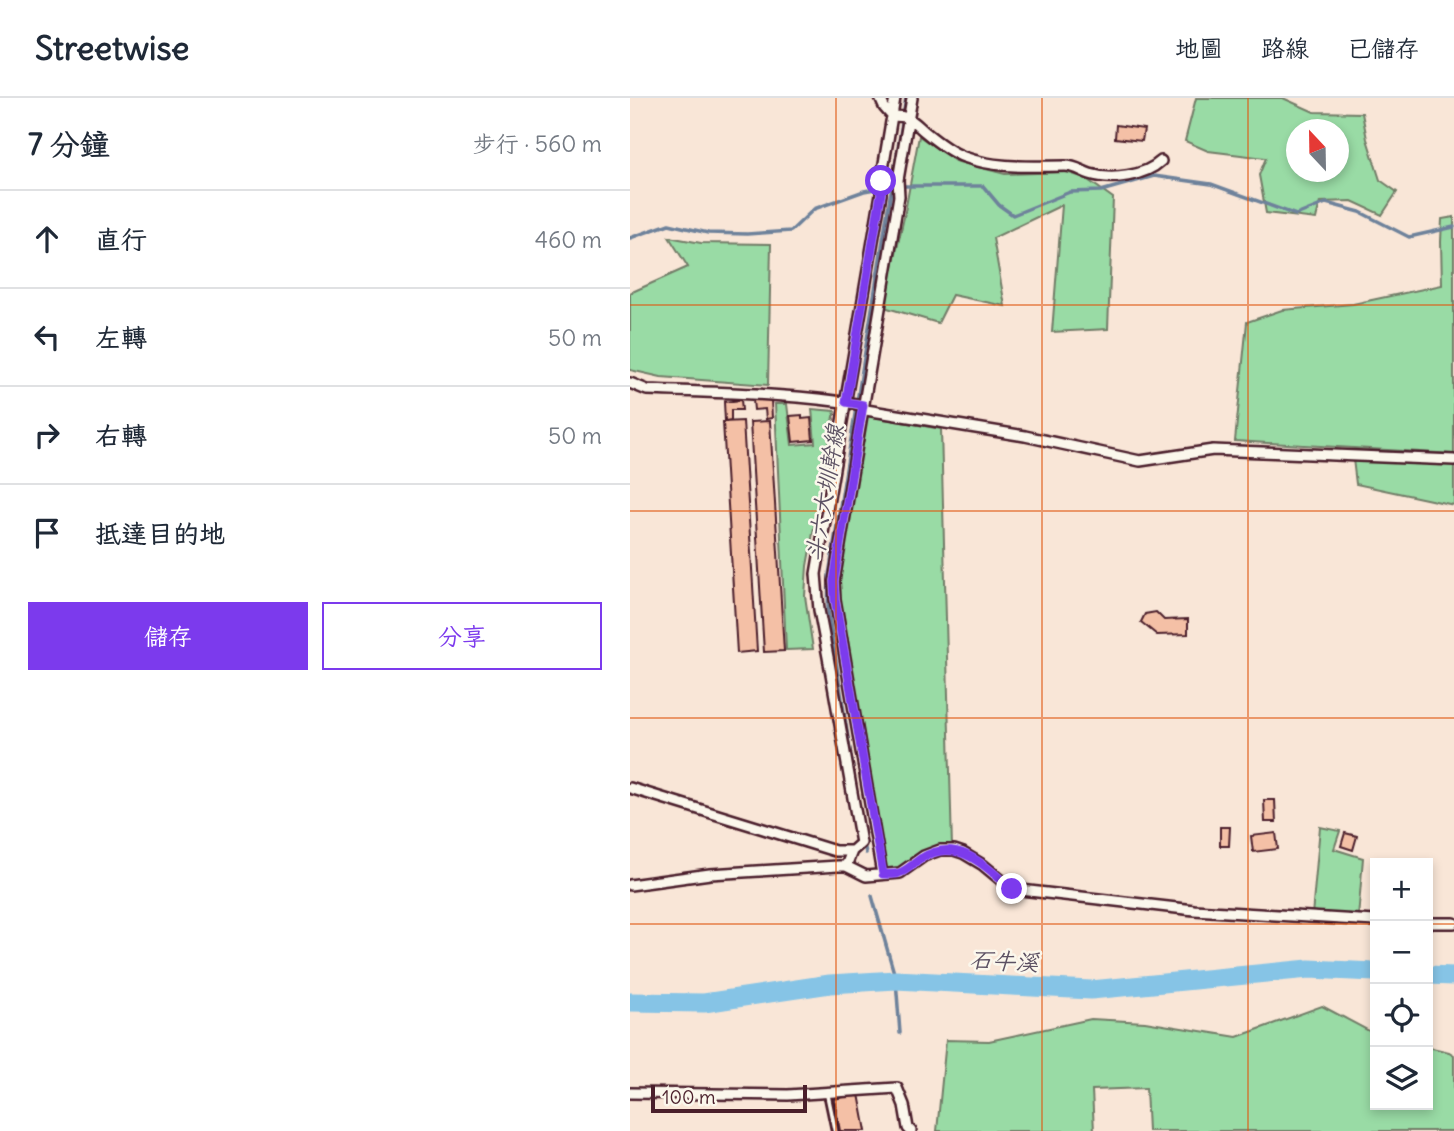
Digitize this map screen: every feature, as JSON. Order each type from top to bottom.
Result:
[{"type":"street","points":[[880,98],[891,116],[909,118],[939,144],[963,157],[983,162],[1041,168],[1072,167],[1105,177],[1139,174],[1155,167],[1161,161]]},
{"type":"street","points":[[849,868],[852,851],[861,843],[819,610],[816,574],[895,98]]},
{"type":"street","points":[[883,874],[834,581],[899,196],[898,180],[912,98]]},
{"type":"street","points":[[630,383],[647,390],[846,402],[863,405],[866,410],[1025,436],[1140,461],[1213,450],[1454,460]]},
{"type":"street","points":[[630,788],[835,851],[852,851]]},
{"type":"street","points":[[630,885],[710,874],[849,868],[866,876],[900,873],[924,856],[940,850],[954,850],[983,865],[1012,889],[1194,910],[1370,921]]},
{"type":"street","points":[[1433,923],[1454,923]]},
{"type":"street","points":[[630,1093],[756,1095],[897,1087],[911,1131]]},
{"type":"lane","points":[[827,1093],[835,1131]]},
{"type":"green space","points":[[1196,98],[1283,98],[1314,112],[1362,113],[1380,180],[1397,192],[1382,215],[1352,201],[1320,202],[1316,219],[1266,213],[1259,175],[1266,158],[1208,151],[1185,141]]},
{"type":"green space","points":[[919,136],[955,161],[1005,174],[1066,172],[1085,178],[1113,198],[1108,329],[1052,332],[1062,205],[993,238],[1005,306],[952,295],[938,323],[884,307]]},
{"type":"green space","points":[[1454,217],[1454,454],[1235,441],[1247,322],[1282,310],[1353,304],[1442,285],[1442,219]]},
{"type":"green space","points":[[669,237],[701,243],[771,244],[768,385],[661,377],[630,370],[630,293],[688,267]]},
{"type":"green space","points":[[775,404],[787,404],[792,445],[815,443],[812,409],[835,411],[807,566],[805,596],[813,649],[786,650]]},
{"type":"green space","points":[[863,415],[941,429],[952,848],[916,859],[901,875],[883,874],[865,740],[839,605],[839,572]]},
{"type":"green space","points":[[1353,459],[1454,465],[1454,505],[1356,484]]},
{"type":"green space","points":[[1320,827],[1340,831],[1334,849],[1363,858],[1358,918],[1312,915]]},
{"type":"green space","points":[[1322,1006],[1370,1031],[1370,1110],[1433,1110],[1433,1048],[1449,1052],[1454,1055],[1454,1131],[1148,1131],[1146,1088],[1092,1090],[1094,1131],[937,1131],[946,1040],[989,1041],[1091,1019],[1145,1022],[1237,1037]]},
{"type":"building","points":[[1116,125],[1144,129],[1142,141],[1115,138]]},
{"type":"building","points":[[771,399],[772,418],[766,419],[765,409],[754,410],[753,400]]},
{"type":"building","points":[[741,400],[742,410],[731,410],[731,420],[725,421],[724,402]]},
{"type":"building","points":[[802,415],[802,419],[811,418],[813,440],[793,442],[790,416]]},
{"type":"building","points":[[743,421],[757,651],[737,653],[723,422]]},
{"type":"building","points":[[770,421],[784,651],[764,652],[750,422]]},
{"type":"building","points":[[1156,612],[1164,620],[1188,619],[1188,634],[1157,635],[1141,622],[1145,614]]},
{"type":"building","points":[[1264,800],[1275,800],[1276,822],[1265,822]]},
{"type":"building","points":[[1220,827],[1230,827],[1229,846],[1220,846]]},
{"type":"building","points":[[1276,833],[1278,849],[1253,852],[1251,836]]},
{"type":"building","points":[[1345,833],[1357,836],[1353,850],[1341,846]]},
{"type":"building","points":[[859,1094],[866,1131],[840,1131],[834,1099]]},
{"type":"waterway","name":"斗六大圳幹線","points":[[856,788],[828,611],[829,575],[906,98]]},
{"type":"waterway","points":[[630,238],[669,224],[708,233],[791,231],[814,209],[864,191],[892,186],[983,186],[999,205],[1013,215],[1070,192],[1101,191],[1154,176],[1211,184],[1296,215],[1326,203],[1360,212],[1409,237],[1454,227]]},
{"type":"waterway","name":"斗六大圳幹線","points":[[864,844],[866,853]]},
{"type":"waterway","name":"斗六大圳幹線","points":[[872,896],[896,980],[900,1033]]},
{"type":"waterway","name":"石牛溪","points":[[630,1002],[704,1003],[830,984],[896,980],[1091,990],[1309,969],[1370,972]]},
{"type":"waterway","name":"石牛溪","points":[[1433,975],[1454,976]]},
{"type":"route","points":[[881,181],[846,402],[863,405],[834,581],[883,874],[900,873],[924,856],[940,850],[954,850],[983,865],[1012,889]]}]
